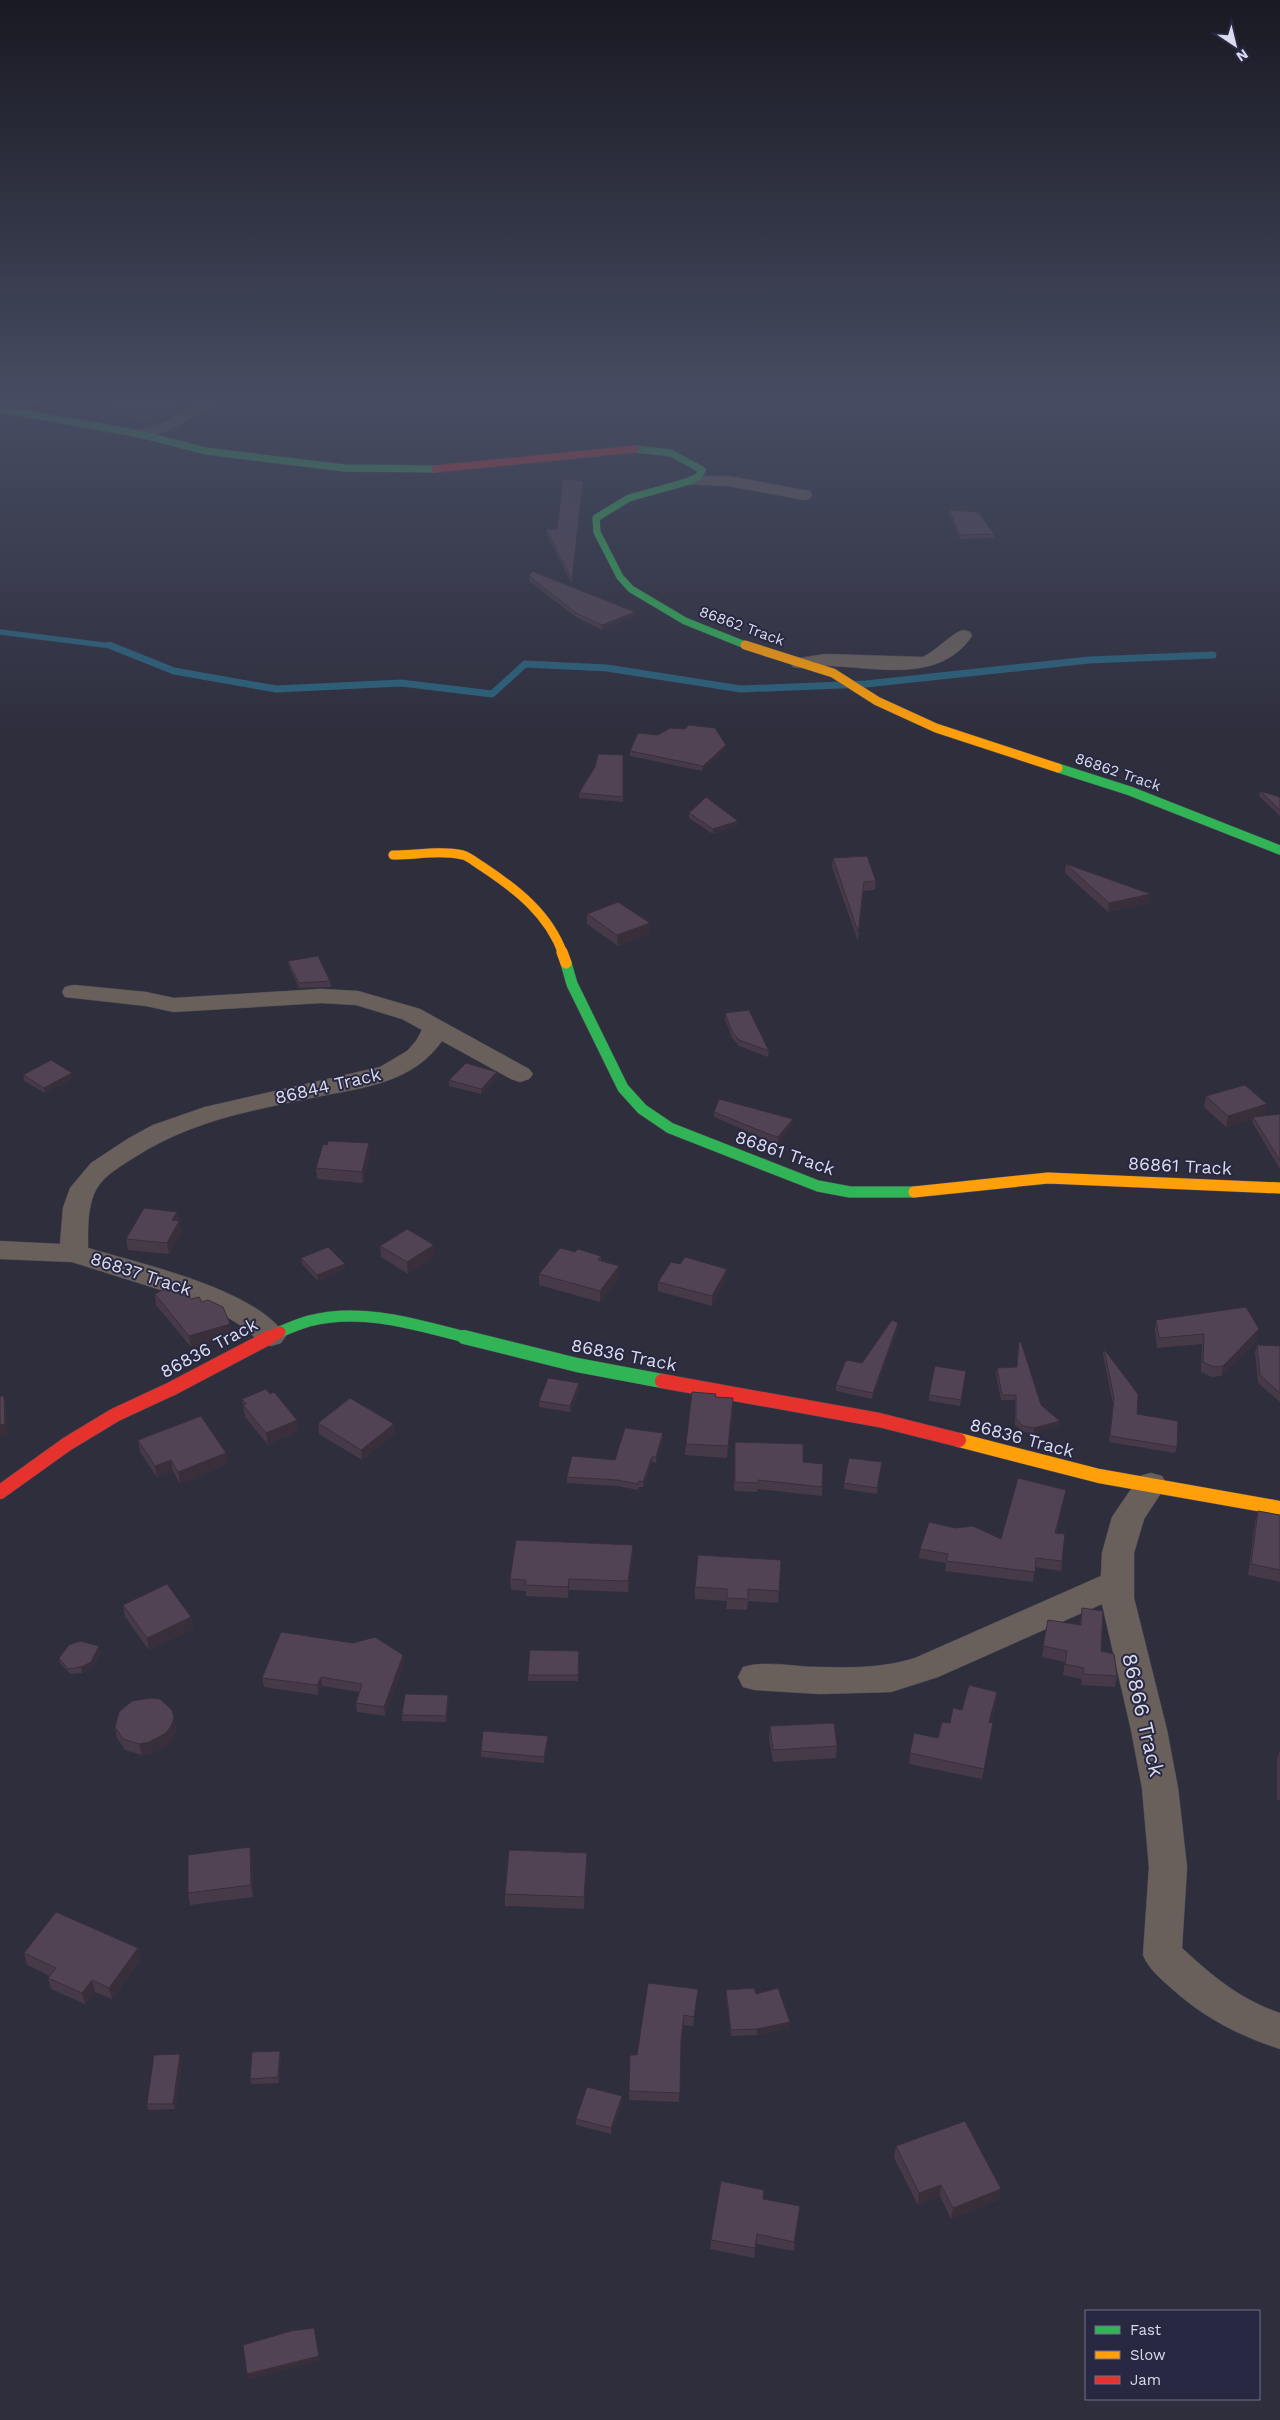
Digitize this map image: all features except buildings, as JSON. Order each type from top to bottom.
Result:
[{"type":"street","name":"86862 Track","points":[[602,512],[596,518],[598,532],[620,577],[631,589],[650,602],[692,624],[720,637],[833,673],[877,701],[936,728],[1130,791],[1280,850]]},
{"type":"street","points":[[800,663],[825,660],[913,664],[928,662],[944,654],[963,636]]},
{"type":"street","name":"86861 Track","points":[[393,855],[464,856],[510,886],[552,927],[561,943],[572,984],[623,1088],[649,1114],[670,1128],[712,1146],[818,1186],[850,1192],[896,1193],[1048,1178],[1280,1188]]},
{"type":"street","points":[[74,992],[146,999],[174,1004],[341,995],[391,1006],[411,1014],[520,1074]]},
{"type":"street","name":"86844 Track","points":[[74,1253],[74,1228],[82,1192],[103,1166],[137,1143],[210,1114],[256,1102],[375,1077],[396,1069],[423,1049],[432,1039],[435,1028]]},
{"type":"street","name":"86837 Track","points":[[0,1250],[74,1253],[190,1289],[234,1308],[253,1320],[271,1336]]},
{"type":"street","name":"86836 Track","points":[[0,1492],[67,1444],[115,1415],[171,1389],[271,1336],[309,1321],[343,1316],[387,1318],[577,1365],[879,1420],[1099,1476],[1280,1508]]},
{"type":"street","name":"86866 Track","points":[[1151,1484],[1128,1517],[1118,1553],[1118,1584],[1119,1606],[1149,1730],[1160,1788],[1168,1867],[1162,1955],[1212,2001],[1249,2022],[1280,2032]]},
{"type":"street","points":[[755,1677],[820,1681],[892,1679],[926,1668],[998,1634],[1118,1584]]},
{"type":"waterway","points":[[0,632],[111,646]]},
{"type":"waterway","points":[[111,646],[174,671],[276,689],[401,683],[492,694],[525,664],[607,668],[741,689],[866,684],[1089,660],[1213,655]]},
{"type":"traffic: fast","points":[[604,512],[596,518],[597,532],[620,577],[631,589],[685,621],[745,645]]},
{"type":"traffic: fast","points":[[1058,768],[1130,791],[1280,850]]},
{"type":"traffic: fast","points":[[566,963],[572,984],[623,1088],[642,1109],[670,1128],[818,1186],[850,1192],[914,1192]]},
{"type":"traffic: fast","points":[[280,1332],[309,1321],[343,1316],[387,1318],[577,1365],[662,1381]]},
{"type":"traffic: slow","points":[[745,645],[833,673],[877,701],[936,728],[1058,768]]},
{"type":"traffic: slow","points":[[393,855],[447,853],[463,855],[472,859],[512,888],[535,909],[554,933],[566,963]]},
{"type":"traffic: slow","points":[[914,1192],[1048,1178],[1280,1188]]},
{"type":"traffic: slow","points":[[959,1440],[1099,1476],[1280,1508]]},
{"type":"traffic: jam","points":[[0,1492],[67,1444],[115,1415],[171,1389],[280,1332]]},
{"type":"traffic: jam","points":[[662,1381],[879,1420],[959,1440]]}]
